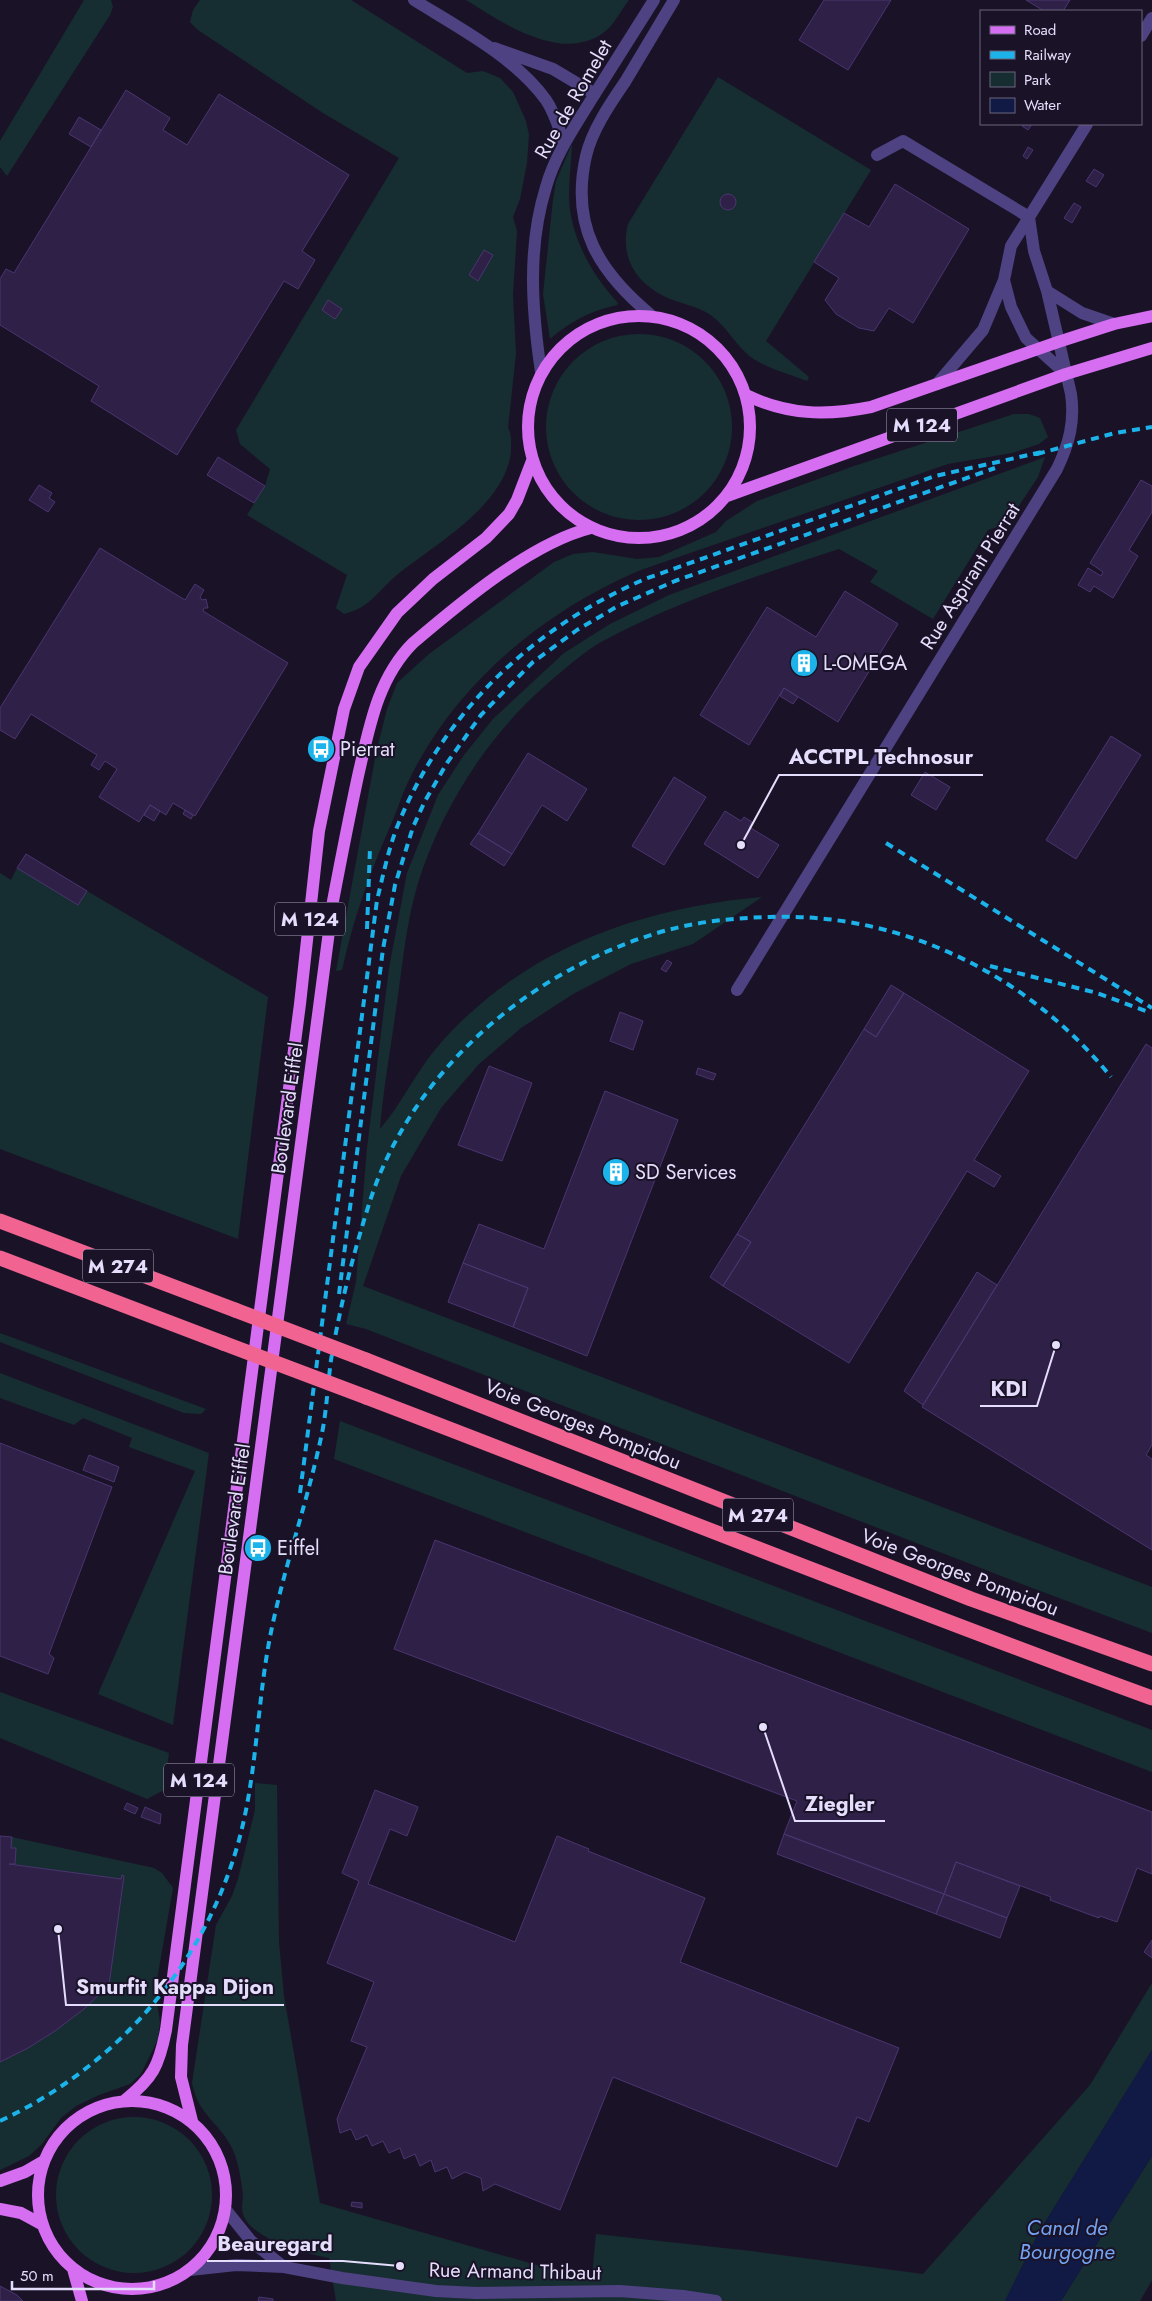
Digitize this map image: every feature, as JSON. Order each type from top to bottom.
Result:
[{"type":"highway","name":"Voie Georges Pompidou","points":[[0,1221],[366,1360],[971,1599],[1152,1664]]},
{"type":"highway","name":"M 274","points":[[0,1258],[692,1522],[952,1625],[1152,1698]]},
{"type":"main road","points":[[651,315],[677,322],[700,333],[725,357],[735,371],[746,395],[751,430],[744,465],[727,496],[699,522],[664,536],[627,538],[591,528],[571,516],[555,501],[541,482],[532,461],[527,431],[530,401],[541,372],[561,346],[588,327],[619,316],[651,315]]},
{"type":"main road","name":"M 124","points":[[746,395],[764,404],[803,413],[828,413],[871,407],[1036,348],[1114,324],[1152,316]]},
{"type":"main road","name":"M 124","points":[[727,496],[1066,374],[1152,348]]},
{"type":"main road","name":"Boulevard Eiffel","points":[[124,2101],[138,2090],[156,2069],[162,2051],[300,1004],[319,831],[344,709],[359,668],[393,619],[433,579],[486,538],[508,514],[517,500],[532,461]]},
{"type":"main road","name":"Boulevard Eiffel","points":[[192,2121],[181,2077],[182,2045],[334,901],[371,719],[390,674],[404,652],[444,617],[550,542],[591,528]]},
{"type":"main road","points":[[124,2101],[160,2104],[177,2111],[192,2121],[209,2139],[221,2161],[226,2185],[226,2210],[214,2244],[190,2270],[169,2282],[146,2289],[120,2289],[112,2287],[96,2282],[73,2269],[55,2249],[43,2225],[38,2193],[44,2161],[57,2138],[75,2119],[98,2107],[124,2101]]},
{"type":"main road","points":[[0,2181],[25,2172],[44,2161]]},
{"type":"main road","points":[[0,2209],[21,2213],[43,2225]]},
{"type":"main road","points":[[73,2269],[82,2301]]},
{"type":"main road","points":[[133,2301],[146,2289]]},
{"type":"street","points":[[414,0],[487,46],[529,81],[547,101],[564,143]]},
{"type":"street","name":"Rue de Romelet","points":[[541,372],[532,303],[532,267],[540,211],[546,187],[564,143],[654,0]]},
{"type":"street","name":"Rue de Romelet","points":[[651,315],[616,282],[600,262],[587,229],[582,188],[586,155],[600,123],[674,0]]},
{"type":"street","points":[[1142,34],[1152,18]]},
{"type":"street","points":[[487,46],[553,69],[574,79],[595,94],[586,155]]},
{"type":"street","points":[[937,384],[983,330],[1004,280],[1011,246],[1086,125]]},
{"type":"street","points":[[877,155],[903,141],[1029,217]]},
{"type":"street","name":"Rue Aspirant Pierrat","points":[[737,990],[1058,469],[1068,445],[1073,410],[1047,291],[1034,251],[1029,217]]},
{"type":"street","points":[[1004,280],[1018,325],[1026,338],[1066,374]]},
{"type":"street","points":[[1047,291],[1082,313],[1114,324]]},
{"type":"street","name":"Rue Armand Thibaut","points":[[226,2210],[251,2240],[284,2267]]},
{"type":"street","name":"Rue Armand Thibaut","points":[[190,2270],[236,2265],[284,2267],[333,2277],[436,2291],[476,2293],[620,2291],[683,2296],[716,2301]]},
{"type":"green space","points":[[84,0],[111,0],[113,7],[110,15],[7,176],[0,167],[0,141]]},
{"type":"green space","points":[[200,0],[351,0],[467,73],[483,71],[500,78],[513,92],[526,121],[529,135],[527,163],[520,199],[513,217],[517,231],[513,295],[516,353],[508,428],[511,436],[511,450],[507,469],[497,488],[468,521],[398,574],[368,603],[344,614],[336,608],[347,575],[247,515],[265,486],[270,469],[240,444],[236,430],[399,158],[323,113],[198,30],[190,22],[193,10]]},
{"type":"green space","points":[[466,0],[629,0],[614,23],[603,33],[586,41],[569,44],[551,42],[532,36],[497,19]]},
{"type":"green space","points":[[718,77],[871,170],[766,341],[809,377],[807,381],[758,362],[745,352],[712,316],[698,308],[673,300],[650,288],[634,271],[629,260],[626,249],[628,224]]},
{"type":"green space","points":[[572,144],[569,199],[574,228],[592,268],[618,303],[581,318],[550,339],[543,294],[553,200],[556,181]]},
{"type":"green space","points":[[648,334],[675,341],[691,349],[705,361],[717,375],[725,391],[731,409],[731,445],[725,463],[717,479],[705,493],[691,505],[675,513],[657,519],[630,520],[603,513],[587,505],[561,479],[547,445],[546,418],[553,391],[561,375],[587,349],[621,335]]},
{"type":"green space","points":[[1014,414],[1029,414],[1040,418],[1048,437],[1039,444],[1012,453],[948,464],[638,571],[569,607],[536,630],[477,682],[429,744],[404,790],[368,880],[356,915],[342,970],[336,971],[376,753],[387,709],[397,683],[429,654],[554,562],[573,554],[593,552],[637,559],[659,557],[716,532],[726,521],[757,501],[854,466]]},
{"type":"green space","points":[[1045,457],[1038,477],[1007,524],[988,530],[933,619],[870,582],[878,571],[839,549],[689,601],[603,641],[582,655],[526,703],[487,749],[454,800],[440,827],[418,883],[404,949],[380,1129],[434,1051],[467,1016],[502,987],[541,962],[582,941],[625,924],[715,903],[762,897],[693,944],[631,964],[573,994],[521,1028],[479,1064],[441,1108],[401,1176],[363,1286],[1152,1587],[1152,1633],[366,1329],[346,1324],[356,1282],[367,1148],[389,968],[407,873],[438,795],[464,755],[493,719],[564,653],[610,624],[669,595]]},
{"type":"green space","points":[[17,868],[78,905],[87,891],[268,997],[238,1239],[0,1149],[0,873],[11,880]]},
{"type":"green space","points":[[0,1333],[206,1409],[201,1414],[184,1413],[0,1342]]},
{"type":"green space","points":[[0,1373],[209,1453],[173,1725],[98,1694],[195,1471],[129,1447],[132,1438],[83,1418],[74,1425],[0,1398]]},
{"type":"green space","points":[[340,1421],[1152,1730],[1152,1772],[334,1459]]},
{"type":"green space","points":[[0,1692],[169,1753],[164,1790],[147,1799],[0,1738]]},
{"type":"green space","points":[[255,1783],[277,1785],[279,1942],[284,1996],[320,2203],[575,2276],[592,2276],[596,2234],[751,2251],[923,2274],[1090,2085],[1152,1983],[1152,2050],[1039,2232],[1005,2301],[336,2301],[329,2258],[280,2244],[257,2231],[248,2223],[242,2212],[243,2195],[233,2150],[228,2140],[200,2104],[192,2083],[216,1925],[232,1896],[238,1879],[255,1810]]},
{"type":"green space","points":[[12,1837],[154,1868],[162,1873],[173,1888],[155,1991],[160,2022],[158,2039],[141,2074],[130,2084],[99,2095],[76,2106],[61,2118],[42,2144],[29,2156],[0,2170],[0,2062],[28,2048],[55,2031],[84,2009],[109,1985],[124,1876],[121,1879],[9,1864],[15,1863],[16,1849],[11,1848]]},
{"type":"green space","points":[[126,2117],[142,2117],[157,2120],[171,2126],[189,2140],[203,2158],[209,2172],[212,2195],[209,2218],[203,2232],[189,2250],[171,2264],[157,2270],[142,2273],[126,2273],[111,2270],[97,2264],[79,2250],[69,2238],[59,2218],[56,2203],[56,2187],[59,2172],[65,2158],[79,2140],[91,2130],[111,2120]]},
{"type":"green space","points":[[1152,2156],[1152,2280],[1140,2301],[1061,2301]]},
{"type":"water","name":"Canal de Bourgogne","points":[[1152,2050],[1152,2156],[1061,2301],[1005,2301],[1039,2232]]},
{"type":"building","points":[[824,0],[891,0],[848,70],[799,40]]},
{"type":"building","points":[[1026,0],[1070,0],[1064,10],[1042,10]]},
{"type":"building","points":[[126,90],[170,118],[163,130],[187,145],[219,94],[349,175],[302,251],[315,260],[298,289],[284,281],[177,455],[91,401],[99,386],[0,325],[0,279],[6,269],[14,273]]},
{"type":"building","points":[[79,117],[101,130],[91,147],[69,134]]},
{"type":"building","points":[[1023,125],[1031,125],[1028,130]]},
{"type":"building","points":[[1028,147],[1033,150],[1027,159],[1023,156]]},
{"type":"building","points":[[1094,169],[1104,175],[1096,187],[1086,181]]},
{"type":"building","points":[[895,184],[969,229],[913,323],[889,308],[874,331],[859,328],[836,314],[825,300],[839,278],[814,262],[844,213],[869,227]]},
{"type":"building","points":[[728,194],[734,196],[736,202],[734,208],[728,210],[722,208],[720,202],[722,196]]},
{"type":"building","points":[[1074,203],[1081,207],[1072,223],[1064,218]]},
{"type":"building","points":[[484,250],[493,255],[478,281],[469,275]]},
{"type":"building","points":[[328,300],[342,309],[335,319],[322,310]]},
{"type":"building","points":[[218,457],[265,486],[254,503],[207,475]]},
{"type":"building","points":[[1141,480],[1152,486],[1152,512],[1129,550],[1138,556],[1113,598],[1094,586],[1090,592],[1078,585],[1088,568],[1101,576],[1103,572],[1090,563]]},
{"type":"building","points":[[39,485],[52,493],[49,498],[55,502],[48,512],[29,500]]},
{"type":"building","points":[[100,548],[185,600],[195,584],[204,590],[200,597],[202,600],[206,599],[208,608],[204,608],[203,611],[288,663],[195,816],[173,803],[166,815],[150,805],[139,822],[99,797],[117,769],[105,761],[99,770],[91,765],[97,755],[31,714],[15,739],[0,730],[0,708]]},
{"type":"building","name":"L-OMEGA","points":[[845,591],[898,624],[838,722],[784,688],[749,745],[700,715],[767,607],[816,637]]},
{"type":"building","points":[[784,688],[798,697],[793,704],[780,696]]},
{"type":"building","points":[[1111,736],[1141,755],[1076,859],[1046,840]]},
{"type":"building","points":[[528,753],[587,789],[567,821],[542,805],[512,854],[478,833]]},
{"type":"building","points":[[925,772],[950,787],[936,810],[911,795]]},
{"type":"building","points":[[674,777],[706,797],[664,865],[632,846]]},
{"type":"building","points":[[150,805],[160,811],[154,821],[144,815]]},
{"type":"building","points":[[185,810],[193,815],[191,819],[183,814]]},
{"type":"building","points":[[725,811],[741,821],[744,817],[752,822],[749,827],[779,845],[758,878],[704,844]]},
{"type":"building","points":[[478,833],[512,854],[504,866],[470,844]]},
{"type":"building","points":[[26,854],[87,891],[78,905],[17,868]]},
{"type":"building","points":[[667,960],[672,963],[666,972],[661,969]]},
{"type":"building","points":[[891,985],[904,993],[876,1037],[864,1029]]},
{"type":"building","points":[[904,993],[1029,1071],[974,1160],[1001,1176],[994,1187],[967,1171],[849,1363],[723,1286],[751,1242],[737,1234],[864,1029],[876,1037]]},
{"type":"building","points":[[620,1012],[643,1021],[633,1050],[610,1041]]},
{"type":"building","points":[[1146,1044],[1152,1048],[1152,1445],[1146,1455],[1152,1459],[1152,1550],[922,1407]]},
{"type":"building","points":[[489,1066],[532,1083],[502,1161],[458,1145]]},
{"type":"building","points":[[698,1068],[716,1074],[713,1080],[696,1074]]},
{"type":"building","name":"SD Services","points":[[605,1091],[678,1120],[587,1356],[513,1327],[528,1288],[463,1263],[479,1224],[544,1249]]},
{"type":"building","points":[[737,1234],[751,1242],[723,1286],[710,1277]]},
{"type":"building","points":[[463,1263],[528,1288],[513,1327],[448,1302]]},
{"type":"building","points":[[977,1272],[997,1285],[923,1405],[904,1391]]},
{"type":"building","points":[[0,1443],[112,1487],[49,1654],[54,1658],[48,1674],[0,1656]]},
{"type":"building","points":[[89,1455],[119,1467],[114,1482],[83,1470]]},
{"type":"building","points":[[435,1540],[1152,1812],[1152,1874],[1137,1868],[1117,1922],[1100,1916],[1099,1918],[1050,1900],[1051,1897],[956,1862],[944,1894],[784,1834],[797,1801],[394,1649]]},
{"type":"building","points":[[375,1790],[418,1807],[407,1836],[390,1829],[368,1884],[515,1942],[557,1836],[589,1849],[588,1851],[705,1898],[680,1962],[899,2048],[869,2122],[857,2117],[837,2167],[613,2077],[560,2210],[495,2184],[483,2191],[481,2178],[465,2172],[452,2179],[447,2167],[435,2172],[431,2160],[420,2166],[415,2154],[404,2159],[400,2148],[389,2153],[383,2141],[372,2146],[367,2135],[356,2140],[351,2129],[340,2133],[337,2119],[367,2047],[351,2041],[374,1982],[327,1963],[359,1881],[342,1873]]},
{"type":"building","points":[[127,1803],[138,1808],[135,1814],[124,1809]]},
{"type":"building","points":[[145,1807],[161,1814],[160,1824],[141,1817]]},
{"type":"building","points":[[784,1834],[944,1894],[936,1914],[777,1854]]},
{"type":"building","points":[[0,1836],[12,1837],[11,1848],[16,1848],[15,1864],[9,1864],[121,1879],[122,1875],[124,1876],[109,1985],[84,2009],[55,2031],[28,2048],[0,2062]]},
{"type":"building","points":[[956,1862],[1020,1886],[1007,1918],[944,1894]]},
{"type":"building","points":[[944,1894],[1007,1918],[1000,1938],[936,1914]]},
{"type":"building","points":[[1152,1940],[1152,1958],[1144,1952]]},
{"type":"building","points":[[352,2202],[362,2203],[362,2208],[351,2206]]},
{"type":"building","points":[[0,2286],[17,2295],[23,2301],[0,2301]]},
{"type":"building","points":[[259,2297],[273,2299],[273,2301],[258,2301]]},
{"type":"railway","points":[[1037,454],[1115,433],[1152,427]]},
{"type":"railway","points":[[300,1493],[377,900],[388,854],[397,827],[417,785],[440,746],[466,710],[496,678],[529,648],[565,622],[604,599],[645,579],[935,476],[1042,452]]},
{"type":"railway","points":[[339,1294],[383,949],[395,885],[413,827],[425,801],[447,763],[481,715],[533,662],[577,630],[618,606],[675,581],[995,468]]},
{"type":"railway","points":[[886,843],[1152,1008]]},
{"type":"railway","points":[[367,929],[370,848]]},
{"type":"railway","points":[[0,2121],[42,2098],[82,2071],[118,2041],[151,2007],[179,1969],[204,1929],[224,1886],[239,1840],[250,1790],[270,1637],[323,1428],[331,1360],[339,1319],[353,1258],[371,1198],[390,1152],[415,1109],[446,1069],[481,1033],[520,1001],[563,974],[607,951],[654,934],[683,926],[740,918],[819,918],[867,926],[914,939],[959,957],[1002,980],[1042,1008],[1078,1041],[1111,1077]]},
{"type":"railway","points":[[990,966],[1097,993],[1151,1013]]},
{"type":"place","name":"L-OMEGA","points":[[804,663]]},
{"type":"place","name":"Pierrat","points":[[321,749]]},
{"type":"place","name":"ACCTPL Technosur","points":[[741,845]]},
{"type":"place","name":"SD Services","points":[[616,1172]]},
{"type":"place","name":"KDI","points":[[1056,1345]]},
{"type":"place","name":"Eiffel","points":[[258,1548]]},
{"type":"place","name":"Ziegler","points":[[763,1727]]},
{"type":"place","name":"Smurfit Kappa Dijon","points":[[58,1929]]},
{"type":"place","name":"Beauregard","points":[[400,2266]]}]
